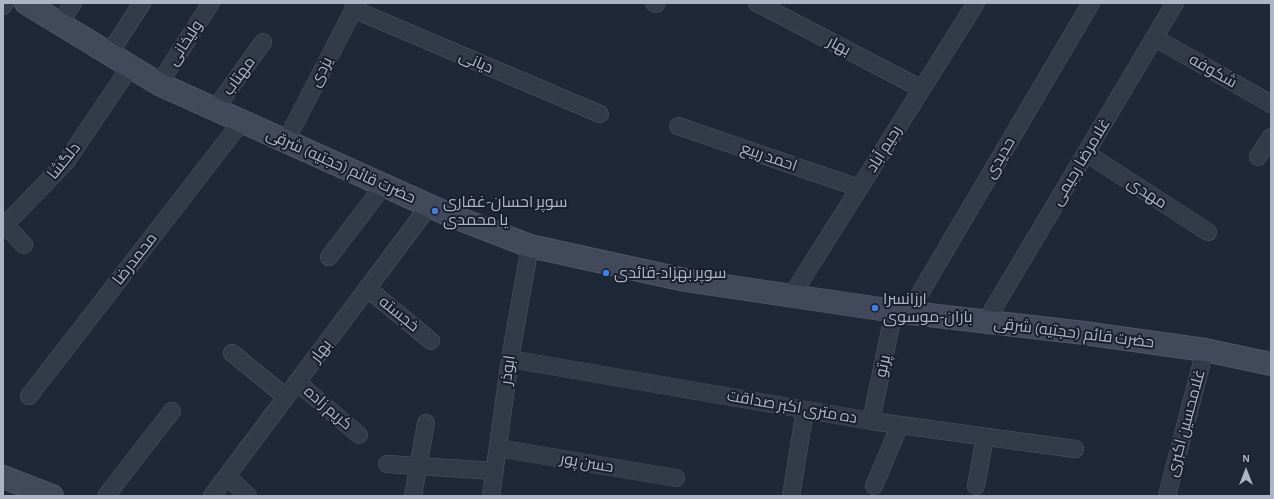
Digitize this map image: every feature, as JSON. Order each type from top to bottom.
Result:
[{"type":"street","name":"حضرت قائم (حجتیه) شرقی","points":[[26,3],[159,84],[429,206],[530,246],[685,280],[902,312],[1084,332],[1205,350],[1271,364]]},
{"type":"street","points":[[59,24],[73,3]]},
{"type":"street","points":[[109,54],[142,3]]},
{"type":"street","name":"ولیخانی","points":[[159,84],[211,3]]},
{"type":"street","name":"بهار","points":[[757,3],[922,89]]},
{"type":"street","name":"رحیم آباد","points":[[792,295],[976,3]]},
{"type":"street","name":"حدیدی","points":[[902,312],[1091,3]]},
{"type":"street","name":"غلامرضا رحیمی","points":[[986,321],[1175,3]]},
{"type":"street","name":"دیانی","points":[[355,6],[600,114]]},
{"type":"street","name":"یزدی","points":[[286,141],[355,6]]},
{"type":"street","name":"شکوفه","points":[[1154,38],[1271,104]]},
{"type":"street","name":"مهتاب","points":[[215,109],[263,42]]},
{"type":"street","name":"دلگشا","points":[[24,245],[5,225],[66,162],[130,67]]},
{"type":"street","name":"محمدرضا","points":[[29,396],[242,121]]},
{"type":"street","name":"احمد ربیع","points":[[678,126],[859,188]]},
{"type":"street","points":[[1258,157],[1271,137]]},
{"type":"street","name":"مهدی","points":[[1086,153],[1208,232]]},
{"type":"street","points":[[328,257],[384,185]]},
{"type":"street","name":"بهار","points":[[212,496],[429,206]]},
{"type":"street","name":"ابوذر","points":[[491,496],[510,359],[530,246]]},
{"type":"street","name":"خجسته","points":[[367,288],[431,341]]},
{"type":"street","name":"پرتو","points":[[871,421],[902,312]]},
{"type":"street","name":"غلامحسین اکبری","points":[[1167,496],[1205,350]]},
{"type":"street","points":[[232,352],[286,397]]},
{"type":"street","name":"ده متری اکبر صداقت","points":[[510,359],[871,421],[1075,449]]},
{"type":"street","name":"کریم زاده","points":[[297,382],[358,435]]},
{"type":"street","points":[[792,496],[805,410]]},
{"type":"street","points":[[106,496],[172,411]]},
{"type":"street","points":[[413,496],[426,423]]},
{"type":"street","points":[[874,486],[900,425]]},
{"type":"street","points":[[976,486],[985,437]]},
{"type":"street","name":"حسن پور","points":[[498,448],[676,478]]},
{"type":"street","points":[[387,464],[495,471]]},
{"type":"street","points":[[227,476],[248,496]]},
{"type":"street","points":[[3,477],[52,496]]},
{"type":"place","name":"سوپر احسان-غفاری یا محمدی","points":[[435,211]]},
{"type":"place","name":"سوپر بهزاد-قائدی","points":[[606,273]]},
{"type":"place","name":"ارزانسرا باران-موسوی","points":[[875,308]]}]
